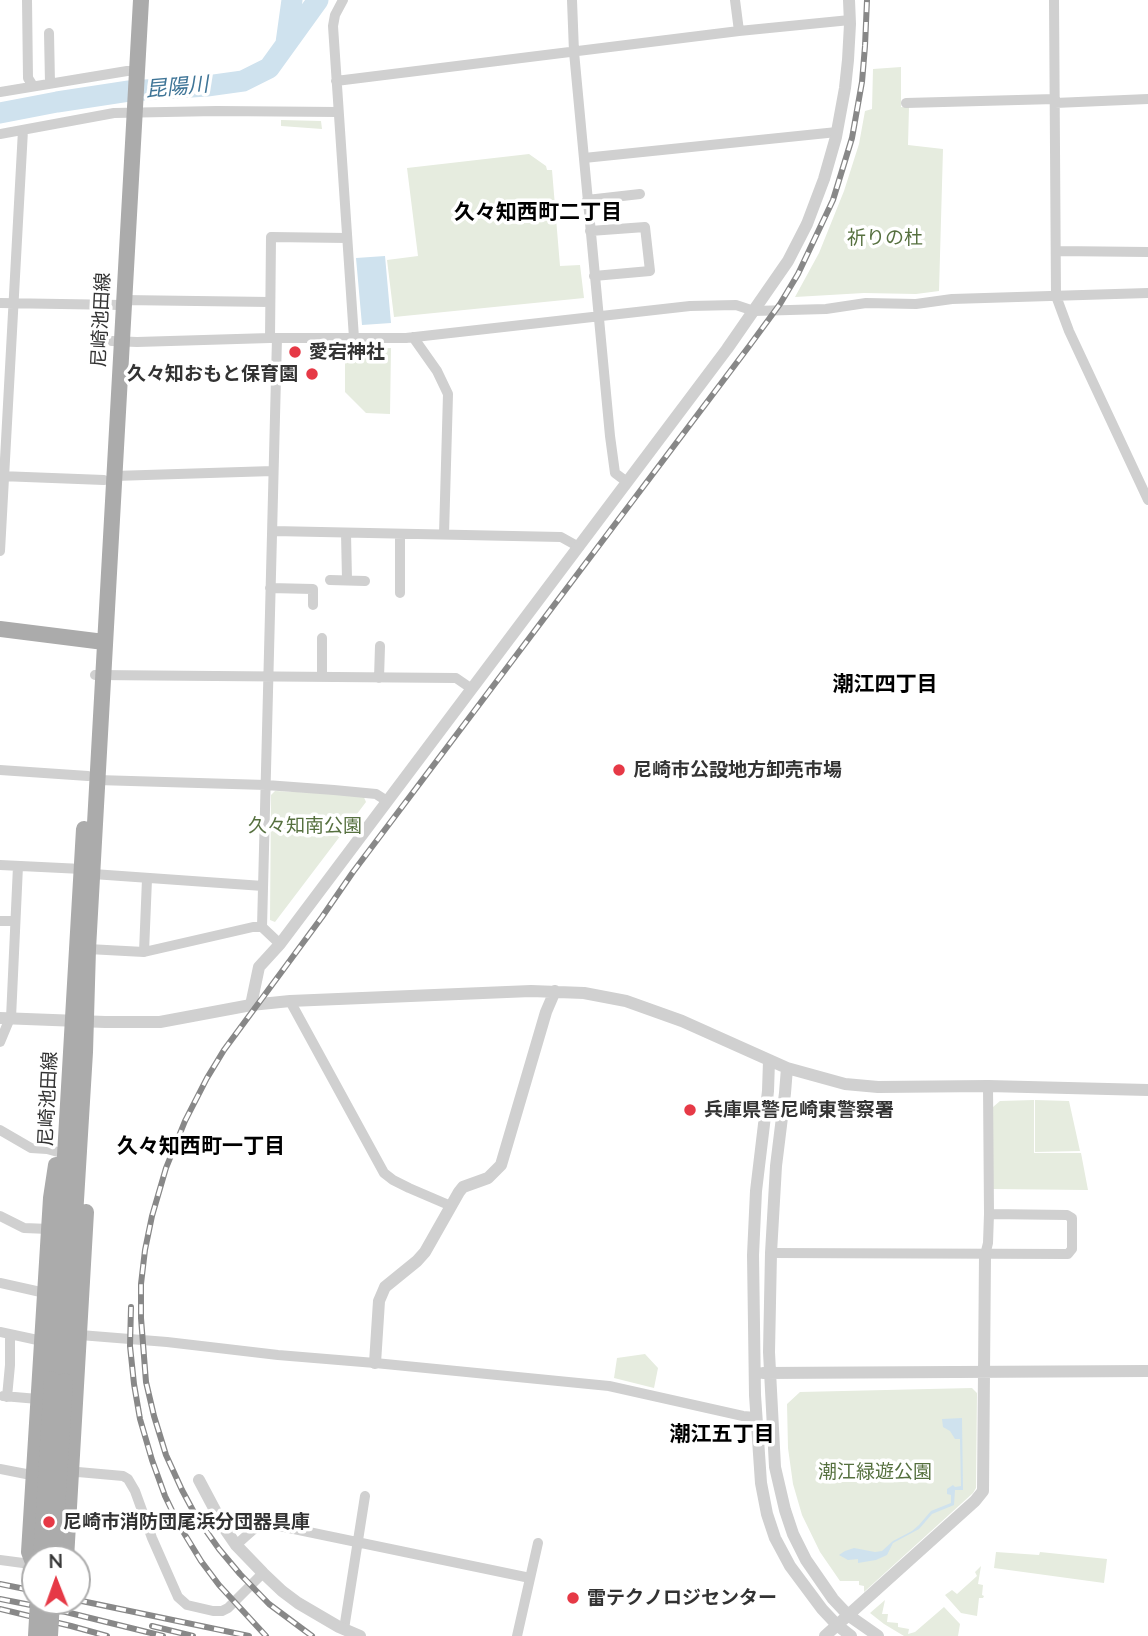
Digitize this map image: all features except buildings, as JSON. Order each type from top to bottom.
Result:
[{"type":"main road","name":"尼崎池田線","points":[[54,1545],[59,1380],[120,303],[131,73],[130,0]]},
{"type":"main road","name":"尼崎池田線","points":[[131,73],[141,0]]},
{"type":"main road","points":[[0,629],[101,641]]},
{"type":"main road","name":"尼崎池田線","points":[[80,1021],[88,949],[87,871]]},
{"type":"main road","points":[[29,1545],[51,1198],[58,1152],[74,1133],[87,1161],[87,1189],[67,1545]]},
{"type":"main road","name":"尼崎池田線","points":[[38,1545],[59,1380]]},
{"type":"main road","points":[[36,1636],[37,1615]]},
{"type":"main road","points":[[50,1636],[51,1615]]},
{"type":"street","points":[[27,0],[28,78],[33,86]]},
{"type":"street","points":[[343,0],[333,26],[354,338]]},
{"type":"street","points":[[572,0],[587,200],[615,473],[627,482]]},
{"type":"street","points":[[736,0],[739,31]]},
{"type":"street","points":[[251,1005],[259,967],[280,944],[721,358],[788,261],[807,223],[824,179],[837,132],[845,88],[849,0]]},
{"type":"street","points":[[1054,0],[1056,296],[1069,331],[1148,500]]},
{"type":"street","points":[[336,80],[850,20]]},
{"type":"street","points":[[49,33],[50,83]]},
{"type":"street","points":[[0,92],[131,73]]},
{"type":"street","points":[[906,103],[1148,99]]},
{"type":"street","points":[[0,134],[129,110],[338,112]]},
{"type":"street","points":[[0,551],[23,130]]},
{"type":"street","points":[[584,159],[837,132]]},
{"type":"street","points":[[587,200],[640,194]]},
{"type":"street","points":[[590,232],[645,227],[650,271],[594,276]]},
{"type":"street","points":[[262,927],[273,471],[274,338],[270,302],[271,237],[347,238]]},
{"type":"street","points":[[1056,251],[1148,252]]},
{"type":"street","points":[[117,342],[413,337],[690,306],[736,305],[754,311],[826,309],[868,303],[916,304],[952,299],[1148,293]]},
{"type":"street","points":[[0,303],[270,302]]},
{"type":"street","points":[[413,337],[437,370],[448,394],[444,534]]},
{"type":"street","points":[[2,476],[109,478],[273,471]]},
{"type":"street","points":[[272,531],[562,537],[579,547]]},
{"type":"street","points":[[346,533],[347,580]]},
{"type":"street","points":[[400,534],[400,593]]},
{"type":"street","points":[[330,580],[365,581]]},
{"type":"street","points":[[270,588],[313,589],[313,605]]},
{"type":"street","points":[[322,638],[322,677]]},
{"type":"street","points":[[379,678],[380,646]]},
{"type":"street","points":[[99,675],[456,678],[472,689]]},
{"type":"street","points":[[0,770],[92,778],[266,785],[376,793],[387,801]]},
{"type":"street","points":[[0,865],[263,887]]},
{"type":"street","points":[[0,1042],[7,1018],[18,866]]},
{"type":"street","points":[[144,952],[147,879]]},
{"type":"street","points":[[0,921],[15,921]]},
{"type":"street","points":[[88,949],[144,952],[253,927],[262,927],[280,944]]},
{"type":"street","points":[[7,1018],[160,1022],[251,1005],[555,991],[626,1001],[682,1021],[787,1068],[845,1084],[878,1087],[988,1086],[1148,1090]]},
{"type":"street","points":[[375,1363],[381,1294],[425,1252],[463,1187],[488,1178],[501,1165],[546,1012],[555,991]]},
{"type":"street","points":[[290,1002],[384,1173],[409,1188],[451,1206]]},
{"type":"street","points":[[769,1060],[756,1191],[753,1255],[756,1417],[761,1483],[775,1538],[790,1566],[822,1609],[851,1636]]},
{"type":"street","points":[[787,1068],[776,1166],[771,1253],[769,1352],[775,1467],[785,1510],[806,1560],[833,1599],[848,1615],[878,1636]]},
{"type":"street","points":[[825,1636],[983,1492],[985,1255],[989,1214],[988,1086]]},
{"type":"street","points":[[0,1130],[31,1148],[58,1152]]},
{"type":"street","points":[[771,1253],[1068,1254],[1072,1249],[1072,1218],[1067,1215],[989,1214]]},
{"type":"street","points":[[0,1216],[24,1228],[49,1229]]},
{"type":"street","points":[[0,1283],[45,1293]]},
{"type":"street","points":[[38,1399],[4,1396],[10,1365],[5,1334],[42,1340]]},
{"type":"street","points":[[80,1335],[609,1386],[756,1417]]},
{"type":"street","points":[[755,1374],[1148,1371]]},
{"type":"street","points":[[0,1469],[26,1474],[72,1475],[78,1472],[123,1476],[128,1479],[178,1597],[187,1605],[222,1611],[263,1573]]},
{"type":"street","points":[[199,1479],[215,1513],[236,1545],[263,1573],[298,1603],[360,1636]]},
{"type":"street","points":[[344,1629],[365,1496]]},
{"type":"street","points":[[236,1545],[254,1529],[270,1524],[530,1578]]},
{"type":"street","points":[[517,1636],[538,1543]]},
{"type":"street","points":[[0,1560],[21,1563]]},
{"type":"green space","name":"祈りの杜","points":[[901,67],[901,107],[909,107],[908,145],[943,149],[939,291],[795,297],[819,253],[844,191],[859,144],[865,111],[872,109],[873,69]]},
{"type":"green space","points":[[281,120],[321,121],[322,129],[281,126]]},
{"type":"green space","points":[[529,154],[546,166],[547,170],[552,170],[560,266],[580,265],[584,298],[394,317],[387,260],[418,256],[407,168]]},
{"type":"green space","points":[[391,348],[390,414],[366,413],[345,392],[345,350]]},
{"type":"green space","name":"久々知南公園","points":[[275,791],[363,795],[366,802],[275,922],[270,920],[271,795]]},
{"type":"green space","points":[[1034,1100],[1034,1153],[1081,1153],[1088,1190],[993,1189],[993,1107],[1000,1101]]},
{"type":"green space","points":[[1035,1100],[1069,1101],[1080,1151],[1035,1152]]},
{"type":"green space","points":[[645,1354],[658,1368],[654,1388],[614,1378],[617,1358]]},
{"type":"green space","name":"潮江緑遊公園","points":[[972,1388],[977,1393],[976,1488],[973,1493],[864,1592],[864,1586],[859,1585],[859,1581],[840,1581],[820,1552],[802,1515],[793,1484],[788,1448],[787,1404],[800,1392]]},
{"type":"green space","points":[[996,1552],[1039,1555],[1040,1552],[1107,1559],[1104,1583],[994,1568]]},
{"type":"green space","points":[[981,1566],[978,1584],[983,1585],[984,1596],[979,1598],[977,1616],[961,1613],[945,1595],[952,1590],[957,1594],[977,1576],[975,1572]]},
{"type":"green space","points":[[885,1600],[882,1614],[888,1614],[887,1622],[898,1623],[898,1627],[909,1629],[908,1634],[915,1632],[944,1607],[960,1624],[958,1636],[904,1636],[870,1613]]},
{"type":"water","points":[[385,256],[391,323],[362,325],[356,258]]},
{"type":"water","points":[[962,1418],[963,1490],[955,1490],[954,1505],[932,1514],[919,1529],[893,1543],[887,1555],[876,1560],[858,1563],[858,1559],[848,1560],[839,1555],[854,1548],[882,1551],[893,1541],[912,1531],[931,1511],[951,1503],[951,1495],[947,1494],[947,1489],[953,1485],[961,1486],[960,1439],[955,1439],[950,1431],[943,1427],[942,1419]]},
{"type":"waterway","points":[[286,43],[292,0]]},
{"type":"waterway","name":"昆陽川","points":[[0,113],[129,91],[243,81],[269,68],[318,0]]},
{"type":"railway","points":[[312,1636],[269,1604],[219,1549],[197,1518],[166,1455],[146,1382],[141,1318],[145,1250],[166,1168],[185,1121],[224,1050],[353,872],[780,304],[798,274],[833,200],[852,138],[862,82],[867,0]]},
{"type":"railway","points":[[131,1307],[130,1346],[140,1419],[165,1496],[201,1561],[219,1585],[266,1636]]},
{"type":"railway","points":[[0,1584],[21,1588]]},
{"type":"railway","points":[[0,1599],[163,1636]]},
{"type":"railway","points":[[91,1603],[249,1636]]},
{"type":"railway","points":[[0,1609],[107,1636]]},
{"type":"railway","points":[[152,1626],[193,1636]]},
{"type":"place","name":"愛宕神社","points":[[295,352]]},
{"type":"place","name":"久々知おもと保育園","points":[[312,374]]},
{"type":"place","name":"尼崎市公設地方卸売市場","points":[[619,770]]},
{"type":"place","name":"兵庫県警尼崎東警察署","points":[[690,1110]]},
{"type":"place","name":"尼崎市消防団尾浜分団器具庫","points":[[49,1522]]},
{"type":"place","name":"雷テクノロジセンター","points":[[573,1598]]},
{"type":"district","name":"久々知西町二丁目","points":[[538,212]]},
{"type":"district","name":"潮江四丁目","points":[[885,684]]},
{"type":"district","name":"久々知西町一丁目","points":[[201,1146]]},
{"type":"district","name":"潮江五丁目","points":[[722,1434]]}]
